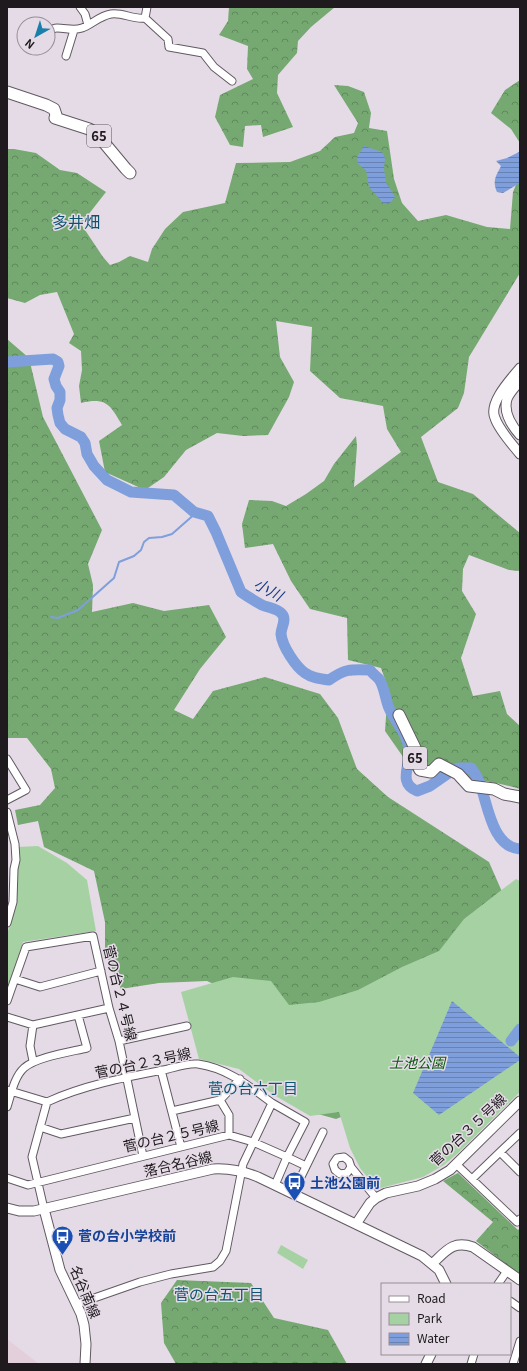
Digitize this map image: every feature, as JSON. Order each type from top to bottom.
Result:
[{"type":"main road","name":"65","points":[[7,92],[46,105],[54,109],[56,115],[55,118],[89,129],[96,133],[130,172]]},
{"type":"main road","name":"65","points":[[399,715],[414,748],[416,761],[420,770],[431,772],[439,764],[451,771],[469,786],[494,789],[504,794],[520,797]]},
{"type":"street","points":[[80,7],[85,14],[88,24]]},
{"type":"street","points":[[145,18],[147,7]]},
{"type":"street","points":[[56,28],[74,30],[84,28],[95,20],[110,14],[125,14],[140,19],[145,18]]},
{"type":"street","points":[[145,18],[168,40],[169,47],[203,53],[214,67],[232,81]]},
{"type":"street","points":[[66,56],[74,30]]},
{"type":"street","points":[[520,368],[502,390],[494,405],[494,418],[520,454]]},
{"type":"street","points":[[520,381],[507,398],[506,411],[512,426],[520,435]]},
{"type":"street","points":[[7,759],[26,790],[7,800]]},
{"type":"street","points":[[7,812],[15,844],[16,860],[14,869],[13,902],[7,923]]},
{"type":"street","name":"菅の台２４号線","points":[[7,1001],[26,947],[93,936],[109,1008],[119,1041],[143,1156]]},
{"type":"street","points":[[15,979],[40,987],[101,971]]},
{"type":"street","points":[[7,1017],[33,1025],[109,1008]]},
{"type":"street","points":[[7,1108],[9,1091],[23,1068],[33,1061],[87,1048],[78,1015]]},
{"type":"street","points":[[33,1025],[30,1046],[33,1061]]},
{"type":"street","points":[[119,1041],[187,1026]]},
{"type":"street","name":"菅の台２３号線","points":[[46,1102],[65,1094],[127,1077],[196,1063],[225,1071],[240,1079],[272,1103]]},
{"type":"street","points":[[161,1070],[181,1147]]},
{"type":"street","points":[[172,1111],[220,1100],[240,1079]]},
{"type":"street","points":[[9,1091],[46,1102],[32,1156],[44,1209]]},
{"type":"street","points":[[220,1100],[229,1115],[229,1135]]},
{"type":"street","name":"菅の台３５号線","points":[[356,1224],[370,1203],[376,1198],[386,1193],[418,1186],[435,1179],[456,1164],[520,1101]]},
{"type":"street","points":[[77,1304],[140,1282],[171,1274],[213,1267],[220,1261],[226,1251],[242,1170],[253,1142],[272,1103],[305,1122],[275,1184]]},
{"type":"street","points":[[40,1127],[61,1134],[136,1118]]},
{"type":"street","points":[[293,1193],[323,1132]]},
{"type":"street","points":[[472,1179],[520,1133]]},
{"type":"street","name":"菅の台２５号線","points":[[7,1178],[28,1185],[229,1135],[253,1142],[306,1166]]},
{"type":"street","points":[[500,1152],[520,1172]]},
{"type":"street","points":[[456,1164],[517,1222],[520,1219]]},
{"type":"street","points":[[350,1167],[376,1198]]},
{"type":"street","name":"落合名谷線","points":[[7,1208],[29,1212],[213,1169],[229,1168],[242,1170],[275,1184],[422,1256],[439,1270],[446,1283]]},
{"type":"street","name":"名谷南線","points":[[44,1209],[58,1263],[77,1304],[85,1329],[85,1364]]},
{"type":"street","points":[[432,1264],[450,1247],[466,1244],[474,1247],[520,1280]]},
{"type":"street","points":[[499,1283],[507,1271]]},
{"type":"street","points":[[511,1302],[520,1308]]},
{"type":"street","points":[[513,1364],[520,1341]]},
{"type":"street","points":[[426,1364],[430,1355]]},
{"type":"shaded area","points":[[7,1339],[39,1364],[7,1364]]},
{"type":"green space","points":[[229,7],[335,7],[311,27],[298,41],[297,53],[278,75],[277,93],[293,127],[263,137],[261,125],[245,126],[243,147],[230,145],[215,117],[220,95],[253,79],[247,69],[248,46],[219,35],[228,21]]},
{"type":"green space","points":[[520,80],[520,143],[511,129],[491,113],[505,90]]},
{"type":"green space","points":[[334,85],[348,86],[364,92],[371,113],[369,128],[387,131],[394,179],[402,203],[418,221],[446,215],[487,227],[510,229],[513,192],[520,175],[520,273],[469,357],[464,393],[458,408],[421,437],[438,482],[473,494],[520,533],[520,571],[509,570],[469,555],[463,569],[462,591],[476,614],[461,658],[473,696],[500,691],[507,714],[520,726],[520,789],[468,778],[415,774],[385,731],[388,688],[381,668],[348,660],[347,618],[310,609],[291,581],[273,544],[245,548],[242,524],[249,500],[272,501],[286,506],[324,481],[334,464],[356,436],[357,446],[354,487],[401,452],[387,429],[383,406],[340,398],[310,371],[312,327],[276,321],[280,357],[294,382],[289,397],[268,435],[243,436],[217,433],[186,450],[164,477],[145,490],[105,472],[99,441],[122,425],[107,404],[97,401],[81,403],[79,386],[82,370],[81,351],[69,343],[74,334],[57,292],[40,295],[25,303],[7,298],[7,149],[36,153],[60,170],[77,173],[106,192],[81,224],[110,265],[130,256],[148,262],[152,249],[165,229],[183,212],[225,203],[236,163],[290,162],[320,151],[335,137],[354,133],[358,123]]},
{"type":"green space","points":[[7,339],[29,358],[43,417],[102,530],[88,564],[93,585],[92,612],[133,603],[164,611],[209,605],[226,637],[200,669],[174,710],[193,719],[213,691],[265,677],[320,694],[338,718],[357,769],[388,797],[489,862],[503,894],[389,1098],[336,1119],[300,1109],[231,992],[207,981],[159,983],[121,989],[105,952],[105,922],[94,871],[44,847],[38,821],[18,825],[15,810],[40,805],[55,788],[51,769],[27,738],[7,738]]},
{"type":"green space","points":[[38,846],[67,863],[87,880],[96,931],[23,942],[7,993],[7,935],[15,905],[17,847]]},
{"type":"green space","name":"土池公園","points":[[516,879],[520,881],[520,1092],[457,1154],[444,1165],[423,1177],[377,1189],[360,1168],[350,1148],[339,1112],[310,1116],[274,1095],[239,1069],[199,1059],[181,992],[233,977],[271,981],[289,1005],[319,1002],[358,990],[402,967],[439,951],[464,919]]},
{"type":"green space","points":[[458,1173],[518,1230],[520,1228],[520,1275],[476,1241],[493,1222],[443,1181]]},
{"type":"green space","points":[[281,1245],[308,1260],[303,1269],[277,1253]]},
{"type":"green space","points":[[177,1280],[251,1283],[274,1318],[328,1330],[347,1364],[176,1364],[164,1343],[161,1303]]},
{"type":"water","points":[[364,146],[382,152],[385,158],[384,169],[386,182],[395,197],[390,203],[383,203],[369,187],[366,170],[358,164],[357,157]]},
{"type":"water","points":[[519,152],[520,183],[503,193],[497,192],[495,182],[501,166],[496,161],[507,158]]},
{"type":"water","points":[[452,1001],[520,1057],[520,1060],[439,1115],[413,1093]]},
{"type":"waterway","name":"小川","points":[[7,362],[53,359],[58,362],[59,366],[54,379],[60,392],[60,400],[57,408],[60,423],[65,429],[81,437],[85,443],[87,454],[94,466],[107,480],[131,492],[174,495],[194,512],[208,516],[241,592],[262,605],[278,610],[282,614],[284,619],[281,631],[282,639],[290,656],[301,670],[313,677],[329,680],[348,670],[370,670],[379,679],[383,686],[389,708],[404,733],[408,744],[409,756],[406,778],[411,788],[417,791],[430,786],[453,770],[459,768],[471,768],[479,782],[492,824],[497,833],[503,841],[520,849]]},
{"type":"waterway","points":[[51,617],[58,618],[78,610],[114,578],[119,562],[134,556],[141,550],[144,542],[149,538],[162,537],[172,534],[197,512]]},
{"type":"waterway","points":[[511,1041],[520,1029]]},
{"type":"place","name":"土池公園前","points":[[294,1202]]},
{"type":"place","name":"菅の台小学校前","points":[[63,1256]]},
{"type":"district","name":"多井畑","points":[[76,222]]},
{"type":"district","name":"菅の台六丁目","points":[[253,1089]]},
{"type":"district","name":"菅の台五丁目","points":[[219,1295]]}]
